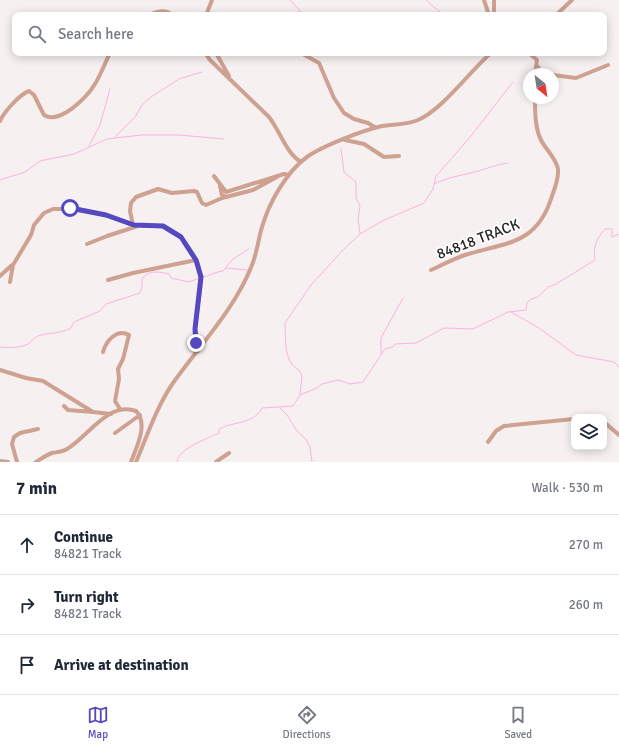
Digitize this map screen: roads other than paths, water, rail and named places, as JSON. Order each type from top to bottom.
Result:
[{"type":"street","points":[[207,12],[212,0]]},
{"type":"street","points":[[484,0],[488,12]]},
{"type":"street","points":[[494,0],[494,12]]},
{"type":"street","points":[[559,12],[572,0]]},
{"type":"street","points":[[0,121],[9,107],[25,92],[29,91],[34,95],[44,115],[52,118],[65,114],[90,91],[107,56]]},
{"type":"street","points":[[207,56],[276,126],[291,153],[301,162]]},
{"type":"street","points":[[218,56],[230,78]]},
{"type":"street","points":[[306,56],[319,63],[334,98],[344,112],[354,119],[368,123],[376,128]]},
{"type":"street","points":[[136,462],[168,391],[220,321],[244,280],[257,250],[267,213],[272,201],[301,162],[318,151],[376,128],[411,123],[419,120],[443,102],[488,56]]},
{"type":"street","points":[[533,56],[538,60],[537,66]]},
{"type":"street","points":[[559,76],[576,78],[608,65]]},
{"type":"street","name":"84818 TRACK","points":[[431,270],[455,258],[507,244],[529,233],[542,220],[549,206],[558,171],[556,162],[539,134],[535,114],[535,104]]},
{"type":"street","points":[[345,140],[364,144],[384,157],[399,156]]},
{"type":"street","points":[[134,225],[130,210],[136,197],[158,189],[168,193],[189,190],[197,192],[202,203],[206,205],[226,197],[253,190],[284,174],[290,176]]},
{"type":"street","points":[[214,176],[223,190],[229,191],[254,182],[277,177]]},
{"type":"street","points":[[220,186],[222,194],[226,197]]},
{"type":"street","points":[[0,276],[13,265],[31,236],[37,220],[44,213],[53,209],[78,209],[106,215],[134,225],[158,225],[169,229],[181,237],[196,260],[201,281],[195,329],[198,351]]},
{"type":"street","points":[[87,244],[139,226]]},
{"type":"street","points":[[108,280],[133,273],[196,260]]},
{"type":"street","points":[[10,282],[13,265]]},
{"type":"street","points":[[103,352],[108,343],[116,334],[123,332],[129,335],[123,359],[118,369],[119,379],[115,401],[120,408],[136,411],[140,416],[141,427],[131,462]]},
{"type":"street","points":[[0,370],[26,378],[43,381],[93,412]]},
{"type":"street","points":[[64,406],[68,410],[111,414]]},
{"type":"street","points":[[36,462],[66,450],[120,408]]},
{"type":"street","points":[[115,433],[140,416]]},
{"type":"street","points":[[488,442],[496,431],[504,426],[571,419]]},
{"type":"street","points":[[607,425],[619,435]]},
{"type":"street","points":[[17,462],[12,444],[14,437],[38,428]]},
{"type":"street","points":[[216,462],[229,452]]},
{"type":"street","points":[[0,461],[8,462]]},
{"type":"waterway","points":[[290,0],[301,12]]},
{"type":"waterway","points":[[426,0],[440,12]]},
{"type":"waterway","points":[[115,137],[135,117],[142,105],[151,97],[179,79],[202,72]]},
{"type":"waterway","points":[[300,395],[302,376],[299,370],[290,362],[286,350],[285,323],[311,285],[360,234],[382,221],[424,203],[433,189],[436,176],[471,136],[513,82]]},
{"type":"waterway","points":[[89,146],[100,125],[110,89]]},
{"type":"waterway","points":[[0,180],[25,172],[40,161],[74,154],[107,139],[141,135],[179,135],[224,139]]},
{"type":"waterway","points":[[341,149],[344,172],[356,182],[356,198],[360,206],[358,219],[360,233]]},
{"type":"waterway","points":[[434,184],[449,178],[508,163]]},
{"type":"waterway","points":[[177,462],[178,457],[188,448],[219,433],[219,429],[225,426],[243,422],[254,417],[262,408],[293,406],[300,395],[317,388],[322,384],[338,380],[350,384],[363,382],[385,349],[393,347],[395,344],[416,343],[444,328],[473,329],[508,312],[526,310],[527,303],[531,299],[538,297],[548,287],[556,284],[595,260],[594,251],[596,243],[599,236],[605,229],[612,229],[612,237],[619,234]]},
{"type":"waterway","points":[[226,267],[233,259],[249,249]]},
{"type":"waterway","points":[[203,277],[223,271],[226,268],[247,270]]},
{"type":"waterway","points":[[0,347],[11,348],[22,346],[28,344],[39,336],[67,330],[71,328],[74,322],[100,311],[106,304],[140,293],[142,279],[151,272],[169,274],[171,278],[189,282],[199,278]]},
{"type":"waterway","points":[[381,354],[381,338],[403,298]]},
{"type":"waterway","points":[[511,312],[539,328],[576,355],[614,362],[619,367]]},
{"type":"waterway","points":[[280,408],[287,415],[297,431],[305,438],[310,447],[312,462]]}]
